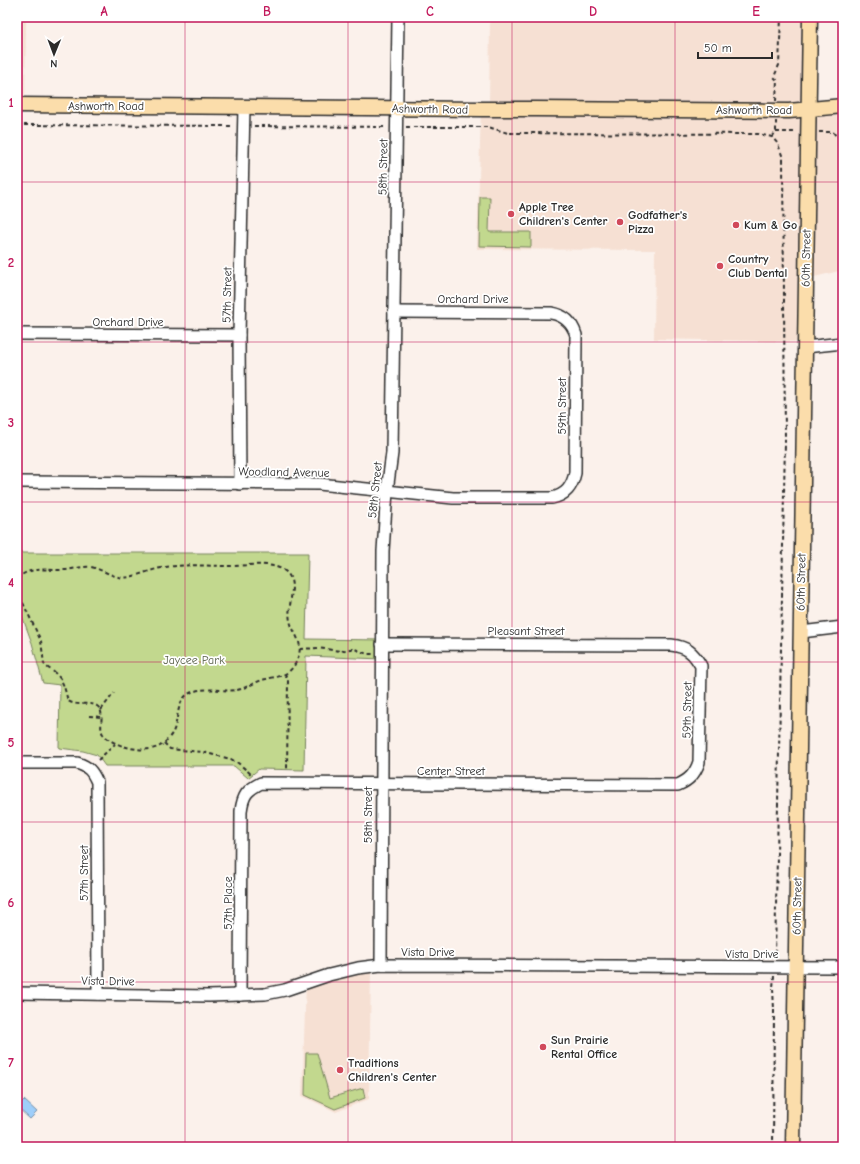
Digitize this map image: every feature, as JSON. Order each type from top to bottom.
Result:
[{"type":"main road","name":"60th Street","points":[[793,1147],[810,17]]},
{"type":"main road","name":"Ashworth Road","points":[[17,105],[789,111],[843,106]]},
{"type":"street","name":"58th Street","points":[[381,965],[383,551],[387,491],[392,453],[398,17]]},
{"type":"street","name":"57th Street","points":[[240,484],[240,335],[244,107]]},
{"type":"street","name":"Orchard Drive","points":[[394,312],[551,313]]},
{"type":"street","name":"59th Street","points":[[549,498],[558,497],[565,493],[573,482],[576,346],[576,335],[571,323],[565,317],[551,313]]},
{"type":"street","name":"Orchard Drive","points":[[17,334],[240,335]]},
{"type":"street","points":[[805,347],[843,343]]},
{"type":"street","name":"Woodland Avenue","points":[[17,482],[319,484],[453,498],[549,498]]},
{"type":"street","points":[[801,632],[843,627]]},
{"type":"street","name":"59th Street","points":[[671,645],[681,646],[689,651],[701,666],[699,762],[697,770],[691,777],[687,781],[678,785]]},
{"type":"street","name":"Pleasant Street","points":[[382,650],[671,645]]},
{"type":"street","name":"57th Street","points":[[17,763],[77,763],[86,766],[93,773],[97,782],[98,994]]},
{"type":"street","name":"Center Street","points":[[241,810],[243,800],[247,793],[253,787],[261,783],[678,785]]},
{"type":"street","name":"57th Place","points":[[240,995],[241,810]]},
{"type":"street","name":"Vista Drive","points":[[17,993],[209,996],[266,994],[329,975],[358,968],[381,965],[843,967]]},
{"type":"path","points":[[777,80],[774,77],[780,65],[781,17]]},
{"type":"path","points":[[17,125],[391,127]]},
{"type":"path","points":[[405,127],[488,128],[508,133],[759,134],[772,137],[778,144],[783,158],[785,433],[775,955]]},
{"type":"path","points":[[772,137],[776,132]]},
{"type":"path","points":[[833,132],[836,137],[843,134]]},
{"type":"path","points":[[17,579],[20,575],[26,572],[39,569],[67,570],[81,567],[93,568],[113,576],[125,578],[166,567],[190,565],[272,566],[285,571],[288,574],[290,578],[291,591],[289,617],[299,642],[300,649],[294,666],[285,674],[263,679],[238,690],[211,690],[190,693],[180,705],[173,732],[159,747],[146,749],[130,748],[114,744],[102,733],[101,710],[114,693]]},
{"type":"path","points":[[17,594],[23,603],[31,623],[41,641],[44,664],[60,678],[68,700],[74,704],[95,705],[101,710]]},
{"type":"path","points":[[300,649],[318,648],[340,651],[355,649],[367,654],[382,650]]},
{"type":"path","points":[[285,674],[288,680],[287,771]]},
{"type":"path","points":[[89,716],[101,717]]},
{"type":"path","points":[[164,743],[170,749],[202,752],[231,759],[251,774]]},
{"type":"path","points":[[98,760],[114,744]]},
{"type":"path","points":[[773,1147],[774,980]]},
{"type":"shaded area","points":[[17,17],[26,17],[25,105],[17,105]]},
{"type":"shaded area","points":[[490,17],[810,17],[809,110],[843,106],[843,270],[806,279],[805,342],[654,339],[655,250],[477,249],[481,109],[489,109]]},
{"type":"shaded area","points":[[371,966],[369,1099],[336,1112],[302,1096],[306,983]]},
{"type":"green space","points":[[480,197],[490,197],[489,232],[531,232],[531,247],[479,246]]},
{"type":"green space","name":"Jaycee Park","points":[[17,553],[308,553],[306,639],[382,640],[382,659],[306,656],[304,770],[259,769],[248,778],[234,766],[105,766],[97,755],[83,751],[59,748],[60,685],[43,683],[32,643],[17,602]]},
{"type":"green space","points":[[306,1053],[317,1053],[330,1098],[363,1088],[365,1098],[335,1109],[305,1095]]},
{"type":"water","points":[[24,1100],[37,1112],[30,1119],[17,1107]]},
{"type":"place","name":"Apple Tree Children's Center","points":[[511,214]]},
{"type":"place","name":"Godfather's Pizza","points":[[620,222]]},
{"type":"place","name":"Kum & Go","points":[[736,225]]},
{"type":"place","name":"Country Club Dental","points":[[720,266]]},
{"type":"place","name":"Sun Prairie Rental Office","points":[[543,1047]]},
{"type":"place","name":"Traditions Children's Center","points":[[340,1070]]}]
